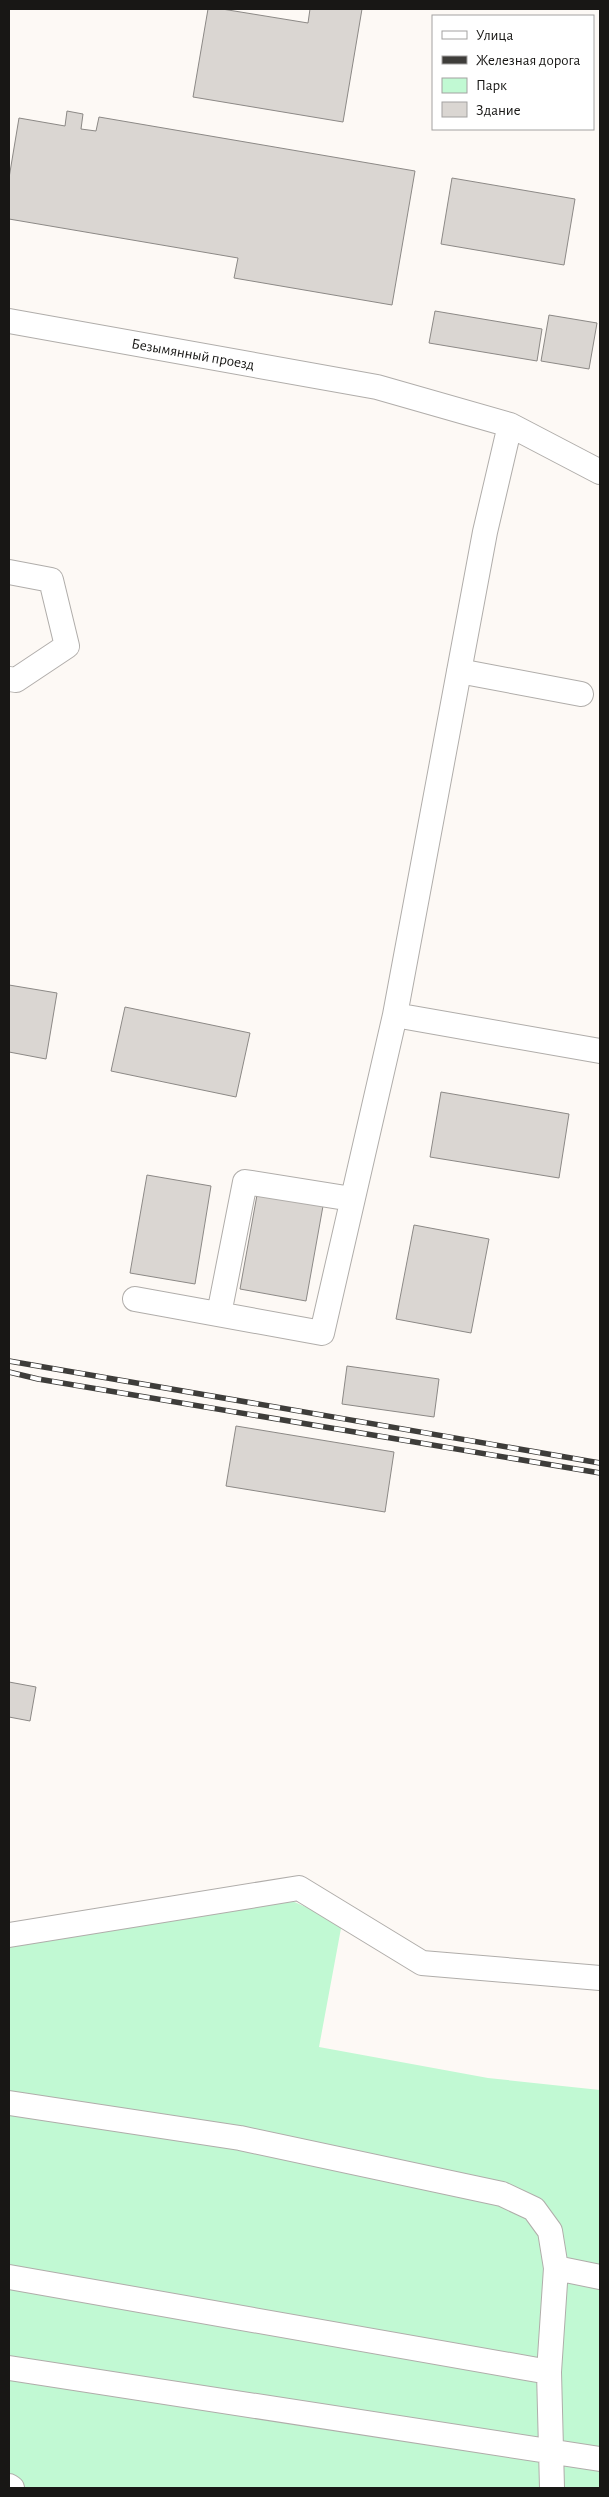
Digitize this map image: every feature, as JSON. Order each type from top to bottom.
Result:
[{"type":"street","name":"Безымянный проезд","points":[[9,321],[377,387],[510,425],[600,472]]},
{"type":"street","points":[[135,1299],[322,1333],[395,1014],[485,532],[510,425]]},
{"type":"street","points":[[9,572],[51,580],[67,646],[16,680],[9,679]]},
{"type":"street","points":[[459,671],[582,694]]},
{"type":"street","points":[[395,1014],[600,1051]]},
{"type":"street","points":[[219,1314],[245,1182],[352,1199]]},
{"type":"street","points":[[9,1935],[299,1888],[422,1963],[600,1978]]},
{"type":"street","points":[[9,2102],[240,2138],[502,2194],[534,2209],[550,2231],[556,2268],[550,2372],[552,2488]]},
{"type":"street","points":[[556,2268],[600,2276]]},
{"type":"street","points":[[9,2277],[550,2372]]},
{"type":"street","points":[[9,2368],[600,2459]]},
{"type":"green space","points":[[290,1900],[342,1923],[319,2047],[488,2078],[600,2090],[600,2488],[19,2488],[9,2484],[9,1943]]},
{"type":"building","points":[[208,9],[222,9],[308,23],[310,9],[362,9],[343,122],[193,97]]},
{"type":"building","points":[[67,111],[83,114],[81,129],[96,131],[99,117],[415,171],[392,305],[234,278],[238,258],[9,219],[9,178],[19,118],[65,126]]},
{"type":"building","points":[[452,178],[575,199],[564,265],[441,244]]},
{"type":"building","points":[[435,311],[542,329],[537,361],[429,343]]},
{"type":"building","points":[[549,315],[597,323],[589,369],[541,361]]},
{"type":"building","points":[[9,985],[57,993],[46,1059],[9,1052]]},
{"type":"building","points":[[125,1007],[250,1033],[236,1097],[111,1071]]},
{"type":"building","points":[[441,1092],[569,1114],[559,1178],[430,1157]]},
{"type":"building","points":[[147,1175],[211,1186],[195,1284],[130,1273]]},
{"type":"building","points":[[257,1195],[323,1206],[306,1301],[240,1289]]},
{"type":"building","points":[[414,1225],[489,1239],[471,1333],[396,1319]]},
{"type":"building","points":[[347,1366],[439,1379],[434,1417],[342,1404]]},
{"type":"building","points":[[236,1426],[394,1452],[385,1512],[226,1486]]},
{"type":"building","points":[[9,1682],[36,1687],[30,1721],[9,1717]]},
{"type":"railway","points":[[9,1361],[600,1463]]},
{"type":"railway","points":[[9,1372],[38,1379],[600,1473]]}]
